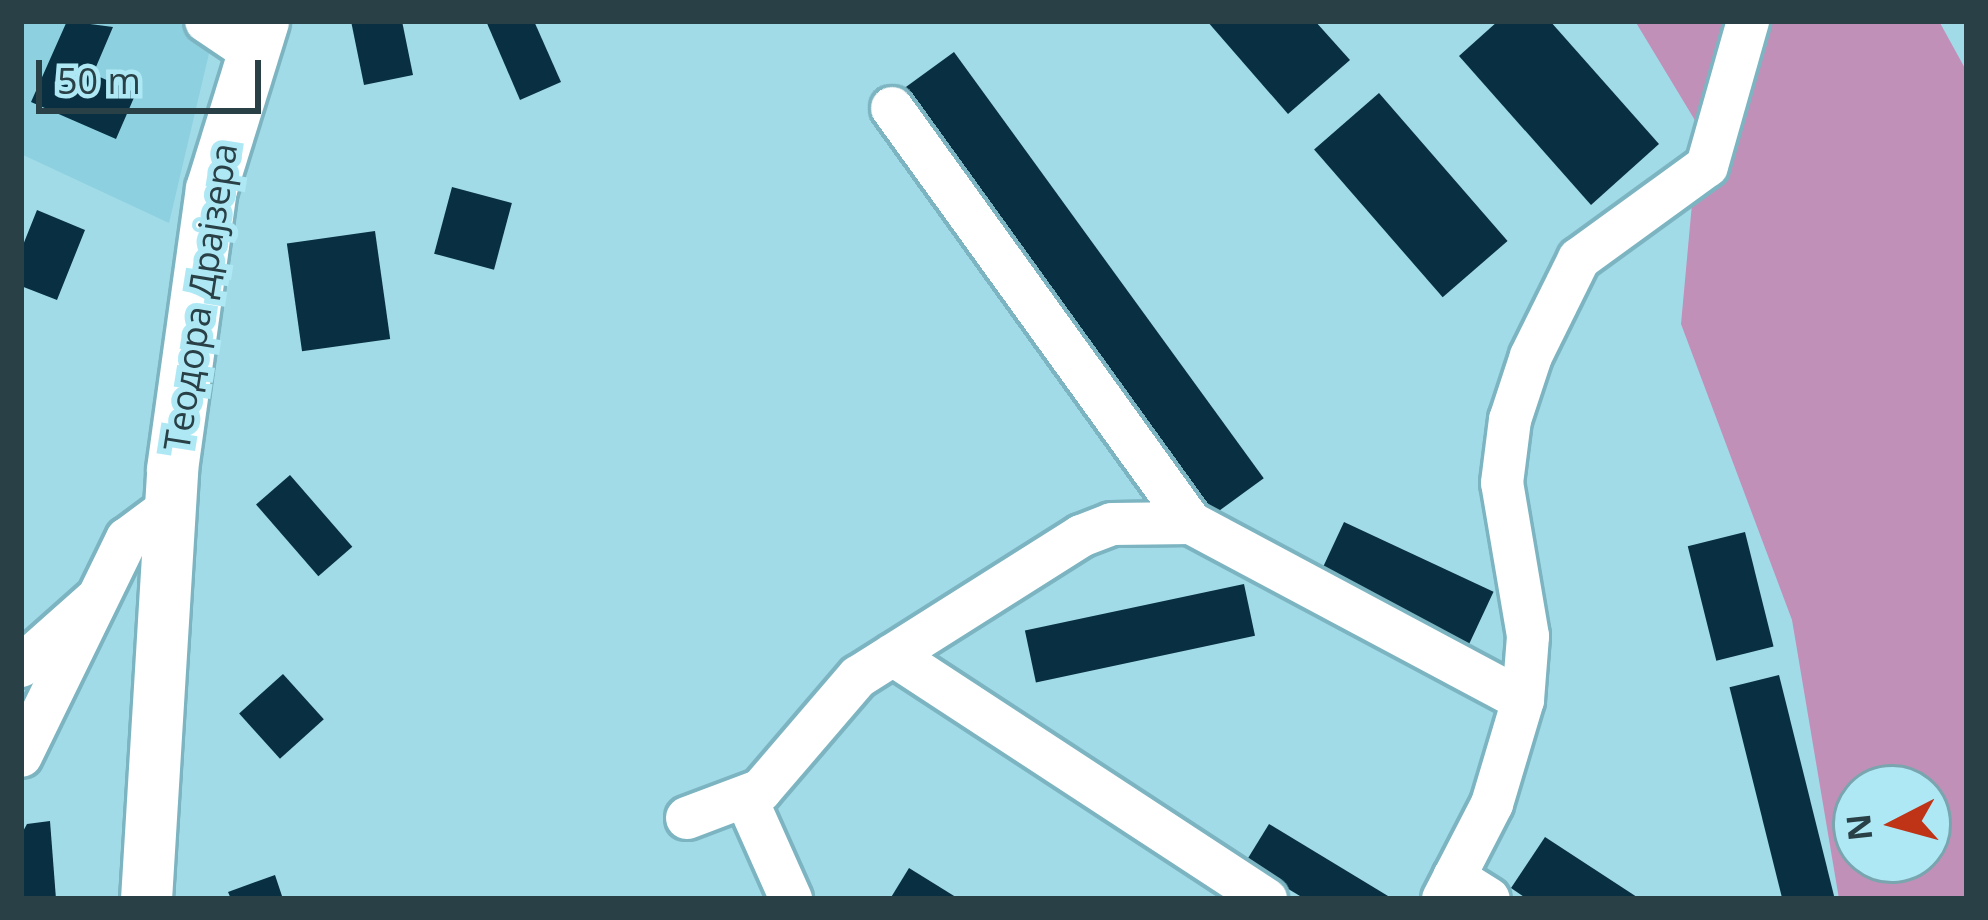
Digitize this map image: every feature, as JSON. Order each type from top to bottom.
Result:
[{"type":"main road","name":"Теодора Драјзера","points":[[146,899],[170,507],[211,189],[258,36]]},
{"type":"street","points":[[206,21],[258,36]]},
{"type":"street","points":[[1462,892],[1523,700],[1528,636],[1502,484],[1510,420],[1554,299],[1579,260],[1706,166],[1724,126],[1748,21]]},
{"type":"street","points":[[892,108],[1191,523],[1523,700]]},
{"type":"street","points":[[21,756],[128,539],[170,507]]},
{"type":"street","points":[[687,818],[746,798],[778,772],[826,707],[893,655],[1081,536],[1112,524],[1191,523]]},
{"type":"street","points":[[21,666],[73,613],[101,598]]},
{"type":"street","points":[[893,655],[1266,899]]},
{"type":"street","points":[[746,798],[791,899]]},
{"type":"shaded area","points":[[21,21],[176,21],[211,45],[169,223],[21,154]]},
{"type":"shaded area","points":[[1635,21],[1939,21],[1967,72],[1967,899],[1839,899],[1836,884],[1952,884],[1952,764],[1832,764],[1832,857],[1792,620],[1681,324],[1699,127]]},
{"type":"building","points":[[67,21],[113,27],[93,74],[136,93],[116,139],[31,102]]},
{"type":"building","points":[[351,21],[402,21],[413,75],[364,85]]},
{"type":"building","points":[[486,21],[534,21],[561,82],[520,100]]},
{"type":"building","points":[[1207,21],[1315,21],[1350,60],[1288,114]]},
{"type":"building","points":[[1498,21],[1550,21],[1659,144],[1591,205],[1459,56]]},
{"type":"building","points":[[954,52],[1264,478],[1211,517],[901,90]]},
{"type":"building","points":[[1379,93],[1508,241],[1443,297],[1314,149]]},
{"type":"building","points":[[452,187],[512,203],[494,270],[434,254]]},
{"type":"building","points":[[37,210],[85,230],[57,300],[21,286],[21,250]]},
{"type":"building","points":[[375,231],[390,339],[302,351],[287,243]]},
{"type":"building","points":[[290,475],[352,547],[318,576],[256,505]]},
{"type":"building","points":[[1344,522],[1494,592],[1468,646],[1319,576]]},
{"type":"building","points":[[1745,532],[1774,646],[1716,661],[1688,546]]},
{"type":"building","points":[[1244,584],[1255,636],[1036,682],[1025,631]]},
{"type":"building","points":[[283,674],[324,719],[280,759],[239,713]]},
{"type":"building","points":[[1779,675],[1835,899],[1782,899],[1730,687]]},
{"type":"building","points":[[50,821],[56,899],[21,899],[21,835],[27,824]]},
{"type":"building","points":[[1269,824],[1393,899],[1305,899],[1245,863]]},
{"type":"building","points":[[1545,837],[1640,899],[1527,899],[1511,888]]},
{"type":"building","points":[[909,868],[959,899],[890,899]]},
{"type":"building","points":[[275,875],[283,899],[231,899],[228,892]]}]
